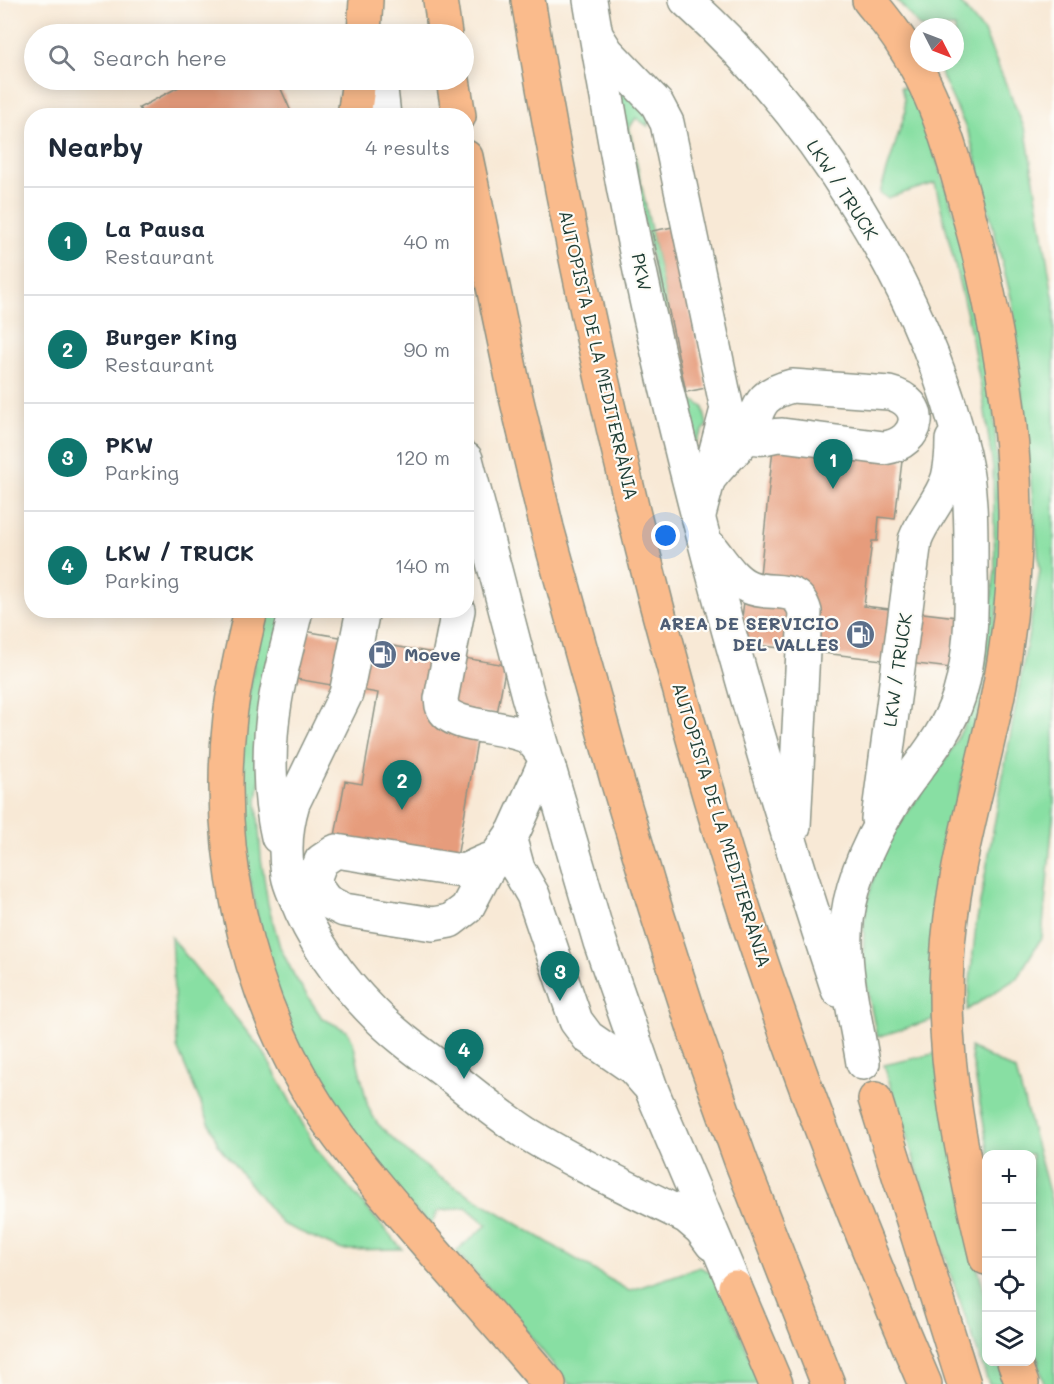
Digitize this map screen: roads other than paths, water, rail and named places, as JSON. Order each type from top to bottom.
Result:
[{"type":"highway","points":[[365,24],[366,0]]},
{"type":"highway","points":[[440,0],[444,24]]},
{"type":"highway","name":"AUTOPISTA DE LA MEDITERRÀNIA","points":[[528,0],[549,126],[587,317],[634,517],[685,712],[742,902],[804,1086],[880,1279],[925,1384]]},
{"type":"highway","points":[[869,0],[906,49],[937,111],[949,147],[982,268],[1007,393],[1014,455],[1016,520],[1013,594],[1006,651],[950,919],[946,965],[946,1018],[951,1077],[961,1141],[982,1239]]},
{"type":"highway","points":[[355,108],[358,90]]},
{"type":"highway","points":[[455,90],[458,108]]},
{"type":"highway","points":[[474,195],[516,397],[547,528],[617,780],[696,1035],[745,1171],[828,1384]]},
{"type":"highway","points":[[249,618],[233,695],[227,767],[228,823],[234,879],[244,932],[261,992],[282,1042],[308,1090],[334,1130],[372,1179],[549,1384]]},
{"type":"highway","points":[[875,1099],[964,1384]]},
{"type":"highway","points":[[735,1287],[776,1384]]},
{"type":"highway","points":[[1015,1366],[1022,1384]]},
{"type":"lane","points":[[374,0],[375,24]]},
{"type":"lane","name":"LKW / TRUCK","points":[[686,0],[718,29],[768,85],[802,129],[859,211],[907,298],[939,374],[964,456],[970,499],[972,614],[965,675],[958,699],[944,731],[933,749],[910,777],[876,830],[854,884],[849,909],[846,935],[849,982],[863,1063]]},
{"type":"lane","points":[[593,16],[607,52],[657,104],[667,123],[727,409],[732,420],[748,434],[708,480]]},
{"type":"lane","name":"PKW","points":[[593,16],[613,136],[649,311],[702,529],[792,852],[875,1099]]},
{"type":"lane","points":[[381,90],[383,108]]},
{"type":"lane","points":[[702,529],[708,480],[727,409]]},
{"type":"lane","name":"LKW / TRUCK","points":[[876,830],[915,540],[920,525],[941,493],[948,477],[952,448],[951,411]]},
{"type":"lane","points":[[474,491],[474,524]]},
{"type":"lane","points":[[474,491],[546,760],[600,942],[652,1091],[735,1287]]},
{"type":"lane","name":"PKW","points":[[702,529],[741,582],[759,590],[788,592],[798,597],[805,612],[792,852]]},
{"type":"lane","points":[[294,618],[275,703],[271,749],[275,822],[288,877],[301,911],[333,966],[374,1013],[447,1074],[525,1132],[576,1162],[687,1217],[701,1229],[720,1254]]},
{"type":"lane","points":[[288,877],[285,851],[287,821],[293,803],[346,694],[361,618]]},
{"type":"lane","points":[[456,618],[441,699],[443,709],[450,717],[460,721],[518,733],[538,746],[546,760]]},
{"type":"lane","points":[[510,852],[462,871],[336,851],[321,861],[316,869],[315,886],[326,901],[344,910],[433,924],[441,924],[458,916],[467,909],[486,872],[510,852],[546,760]]},
{"type":"lane","points":[[510,852],[533,895],[576,1021],[588,1037],[633,1068],[652,1091]]},
{"type":"place","name":"La Pausa","points":[[833,489]]},
{"type":"place","name":"AREA DE SERVICIO DEL VALLES","points":[[860,634]]},
{"type":"place","name":"Moeve","points":[[383,655]]},
{"type":"place","name":"Burger King","points":[[402,810]]},
{"type":"place","name":"PKW","points":[[560,1001]]},
{"type":"place","name":"LKW / TRUCK","points":[[464,1079]]}]
